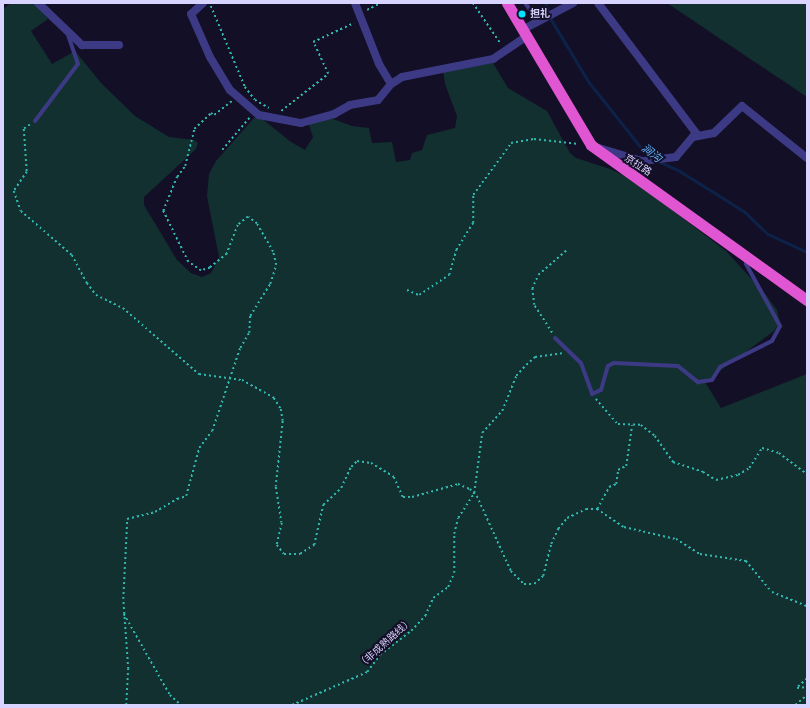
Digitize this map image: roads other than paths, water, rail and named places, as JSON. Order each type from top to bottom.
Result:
[{"type":"highway","name":"京拉路","points":[[507,3],[591,146],[746,254],[807,300]]},
{"type":"street","points":[[38,3],[82,45],[119,45]]},
{"type":"street","points":[[202,3],[191,14],[210,57],[230,90],[256,112],[301,123],[334,114],[350,105],[378,100],[391,84],[402,77],[493,59],[524,34],[538,20],[573,3]]},
{"type":"street","points":[[355,3],[379,64],[391,84]]},
{"type":"street","points":[[591,146],[642,161],[676,157],[696,133],[598,3]]},
{"type":"street","points":[[693,137],[714,133],[742,106],[807,158]]},
{"type":"lane","points":[[525,3],[538,20]]},
{"type":"lane","points":[[35,121],[78,64],[67,32]]},
{"type":"lane","points":[[555,338],[570,350],[581,363],[592,394],[601,390],[608,366],[614,363],[678,366],[698,382],[712,380],[720,367],[772,341],[780,326],[746,264],[746,254]]},
{"type":"waterway","name":"涧沟","points":[[546,3],[551,19],[589,82],[643,150],[652,158]]},
{"type":"waterway","name":"涧沟","points":[[660,162],[680,171],[745,212],[768,234],[807,252]]},
{"type":"place","name":"担礼","points":[[522,14]]}]
